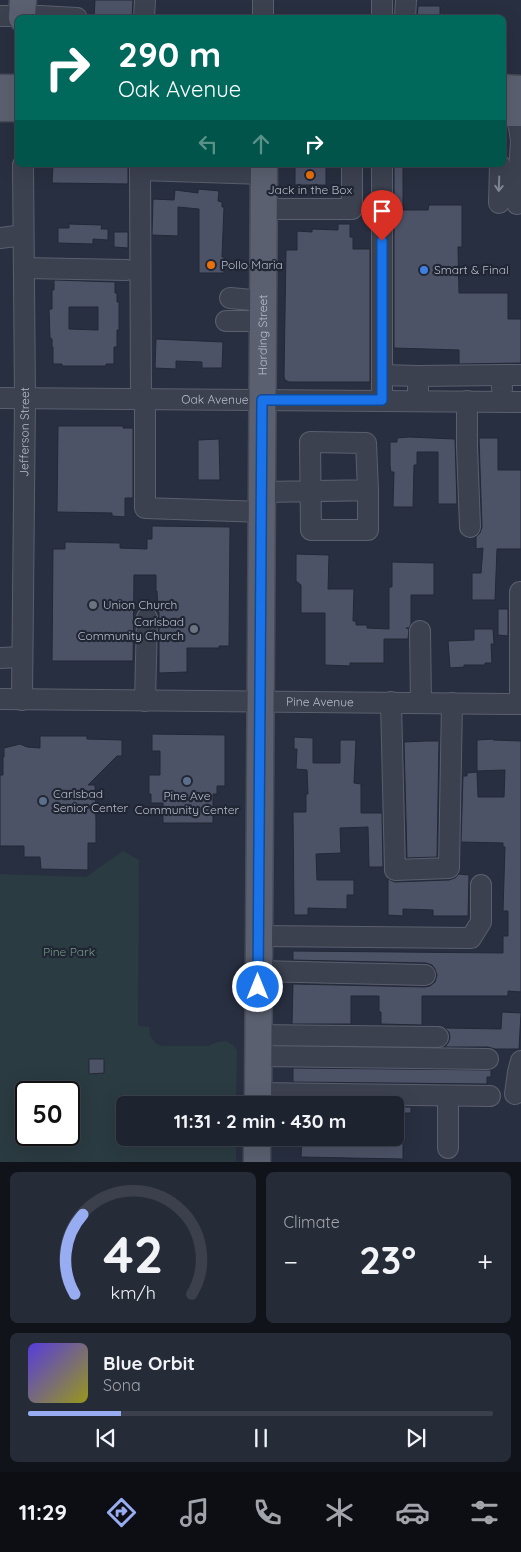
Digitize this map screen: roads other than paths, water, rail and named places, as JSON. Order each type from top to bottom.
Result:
[{"type":"main road","points":[[0,88],[15,88]]},
{"type":"main road","points":[[506,92],[515,111]]},
{"type":"main road","points":[[0,108],[15,108]]},
{"type":"main road","name":"Harding Street","points":[[258,1096],[264,169]]},
{"type":"main road","points":[[257,1146],[257,1162]]},
{"type":"street","points":[[144,15],[145,0]]},
{"type":"street","points":[[263,0],[263,15]]},
{"type":"street","points":[[382,0],[382,15]]},
{"type":"street","points":[[405,15],[406,0]]},
{"type":"street","points":[[17,13],[32,15]]},
{"type":"street","points":[[500,167],[508,204],[521,141],[515,111]]},
{"type":"street","name":"Jefferson Street","points":[[22,700],[25,398],[23,167]]},
{"type":"street","points":[[263,210],[352,209],[352,167]]},
{"type":"street","points":[[382,167],[382,400]]},
{"type":"street","points":[[264,169],[140,168],[140,269],[149,295],[146,318],[143,399],[145,508],[262,502],[310,491],[368,490]]},
{"type":"street","points":[[0,238],[24,235]]},
{"type":"street","points":[[24,268],[140,269]]},
{"type":"street","points":[[230,298],[263,311]]},
{"type":"street","points":[[226,321],[263,311]]},
{"type":"street","points":[[382,375],[511,375],[511,401]]},
{"type":"street","points":[[418,376],[418,401]]},
{"type":"street","name":"Oak Avenue","points":[[0,398],[511,401]]},
{"type":"street","points":[[467,401],[470,527]]},
{"type":"street","points":[[310,442],[366,443],[368,490],[368,530],[310,530],[310,442]]},
{"type":"street","points":[[520,592],[520,704]]},
{"type":"street","points":[[145,701],[147,618]]},
{"type":"street","points":[[420,632],[422,703]]},
{"type":"street","points":[[0,658],[22,657]]},
{"type":"street","name":"Pine Avenue","points":[[0,700],[520,704]]},
{"type":"street","points":[[391,702],[395,870],[449,868],[452,703]]},
{"type":"street","points":[[259,936],[471,938],[481,922],[481,885]]},
{"type":"street","points":[[258,971],[425,975]]},
{"type":"street","points":[[258,1046],[438,1037]]},
{"type":"street","points":[[258,1046],[488,1059]]},
{"type":"street","points":[[515,1094],[521,1061]]},
{"type":"street","points":[[448,1096],[448,1148]]},
{"type":"street","points":[[404,1097],[490,1096]]},
{"type":"place","name":"Jack in the Box","points":[[310,175]]},
{"type":"place","name":"Pollo Maria","points":[[211,265]]},
{"type":"place","name":"Smart & Final","points":[[424,270]]},
{"type":"place","name":"Union Church","points":[[93,605]]},
{"type":"place","name":"Carlsbad Community Church","points":[[194,629]]},
{"type":"place","name":"Pine Ave Community Center","points":[[187,781]]},
{"type":"place","name":"Carlsbad Senior Center","points":[[43,801]]},
{"type":"park label","name":"Pine Park","points":[[69,952]]}]
